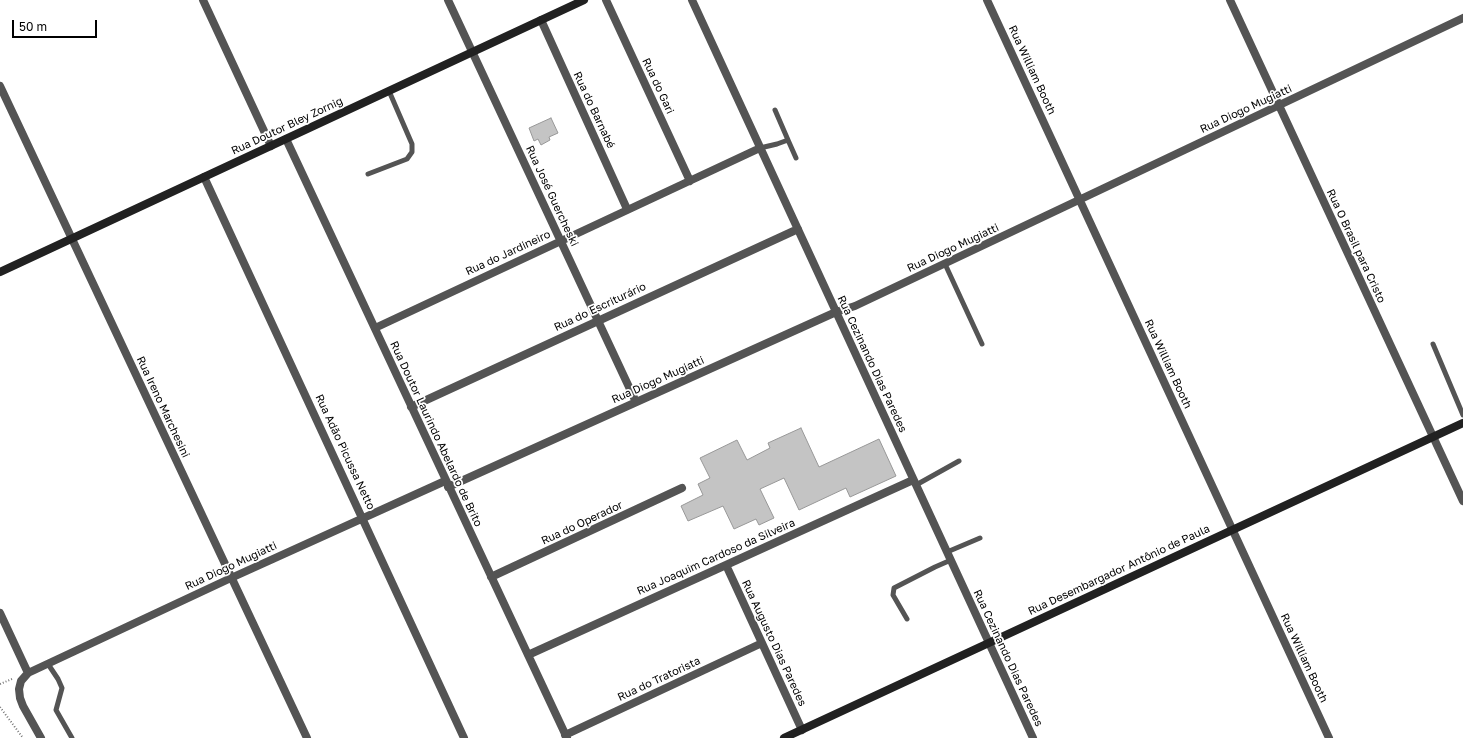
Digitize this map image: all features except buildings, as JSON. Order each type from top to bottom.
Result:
[{"type":"main road","name":"Rua Doutor Bley Zornig","points":[[0,272],[584,0]]},
{"type":"main road","name":"Rua Desembargador Antônio de Paula","points":[[788,737],[1463,423]]},
{"type":"street","points":[[203,0],[271,146]]},
{"type":"street","name":"Rua José Guercheski","points":[[448,0],[636,402]]},
{"type":"street","name":"Rua do Gari","points":[[606,0],[690,181]]},
{"type":"street","name":"Rua Cezinando Dias Paredes","points":[[692,0],[1033,738]]},
{"type":"street","name":"Rua William Booth","points":[[987,0],[1329,738]]},
{"type":"street","name":"Rua O Brasil para Cristo","points":[[1230,0],[1463,501]]},
{"type":"street","name":"Rua Diogo Mugiatti","points":[[28,673],[363,518],[447,484],[636,402],[836,312],[855,306],[1463,18]]},
{"type":"street","name":"Rua do Barnabé","points":[[540,20],[627,209]]},
{"type":"street","name":"Rua Ireno Marchesini","points":[[0,86],[307,738]]},
{"type":"street","name":"Rua Doutor Laurindo Abelardo de Brito","points":[[286,139],[566,736]]},
{"type":"street","name":"Rua do Jardineiro","points":[[375,328],[760,148]]},
{"type":"street","name":"Rua Adão Picussa Netto","points":[[204,177],[464,738]]},
{"type":"street","name":"Rua do Escriturário","points":[[411,407],[597,320],[798,229]]},
{"type":"street","name":"Rua Joaquim Cardoso da Silveira","points":[[528,655],[726,565],[915,482]]},
{"type":"street","name":"Rua do Operador","points":[[491,577],[682,488]]},
{"type":"street","name":"Rua Augusto Dias Paredes","points":[[726,565],[802,730]]},
{"type":"street","points":[[0,613],[28,673],[21,681],[19,689],[20,698],[41,738]]},
{"type":"street","name":"Rua do Tratorista","points":[[566,736],[762,643]]},
{"type":"lane","points":[[368,174],[407,159],[412,152],[412,144],[389,90]]},
{"type":"lane","points":[[775,110],[796,158]]},
{"type":"lane","points":[[760,148],[788,140]]},
{"type":"lane","points":[[945,264],[982,344]]},
{"type":"lane","points":[[1433,344],[1463,415]]},
{"type":"lane","points":[[915,482],[960,461]]},
{"type":"lane","points":[[947,552],[980,538]]},
{"type":"lane","points":[[907,619],[893,595],[894,588],[951,560]]},
{"type":"lane","points":[[48,664],[62,688],[56,710],[72,738]]},
{"type":"path","points":[[0,707],[23,738]]}]
